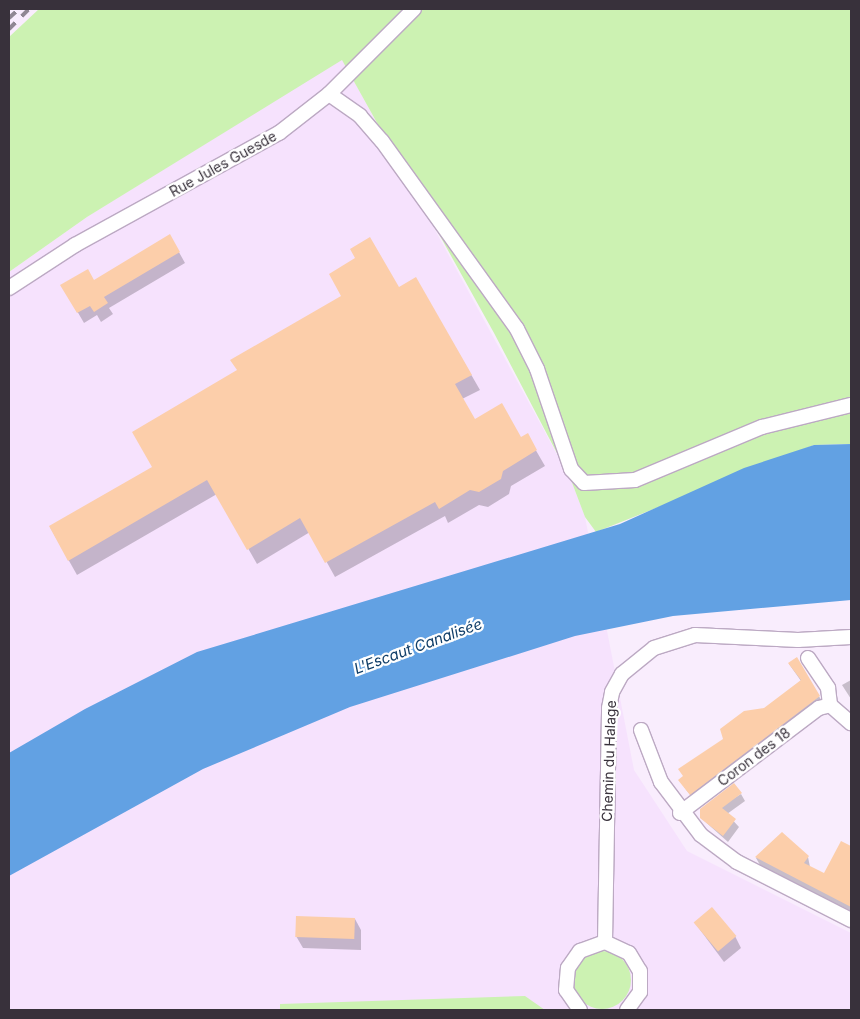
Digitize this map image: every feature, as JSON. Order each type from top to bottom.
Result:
[{"type":"street","name":"Rue Jules Guesde","points":[[9,288],[75,245],[269,139],[329,94],[414,9]]},
{"type":"street","points":[[329,94],[360,116],[382,141],[517,329],[537,369],[570,469],[584,484],[635,480],[762,427],[851,405]]},
{"type":"street","name":"Chemin du Halage","points":[[605,942],[609,708],[618,680],[646,652],[694,635],[798,640],[851,637]]},
{"type":"street","points":[[808,658],[828,688],[830,705],[851,722]]},
{"type":"street","name":"Coron des 18","points":[[680,813],[819,708],[830,705]]},
{"type":"street","points":[[641,730],[656,772],[680,813],[710,843],[737,862],[851,920]]},
{"type":"street","points":[[580,1010],[566,990],[568,968],[580,951],[605,942],[625,949],[640,971],[640,992],[628,1010]]},
{"type":"shaded area","points":[[342,59],[571,480],[585,517],[634,770],[687,851],[851,933],[851,1010],[9,1010],[9,272],[87,217]]},
{"type":"green space","points":[[39,9],[851,9],[851,444],[814,445],[596,532],[585,517],[571,480],[494,333],[342,60],[87,217],[9,272],[9,37]]},
{"type":"green space","points":[[596,951],[608,951],[623,959],[631,974],[631,986],[623,1001],[608,1009],[596,1009],[581,1001],[573,986],[573,974],[581,959]]},
{"type":"green space","points":[[525,996],[545,1010],[280,1010],[280,1004]]},
{"type":"water","name":"L'Escaut Canalisée","points":[[851,444],[851,600],[673,616],[575,636],[350,707],[203,769],[9,876],[9,753],[85,709],[197,652],[620,524],[744,468],[814,445]]},
{"type":"building","points":[[170,234],[180,252],[104,297],[108,303],[94,312],[90,306],[77,313],[60,285],[88,269],[94,280]]},
{"type":"building","points":[[370,237],[399,287],[416,277],[472,375],[455,384],[475,419],[502,403],[521,437],[528,433],[537,450],[503,471],[501,479],[479,492],[470,490],[439,509],[435,502],[325,563],[300,518],[247,550],[207,480],[68,561],[49,526],[152,467],[132,432],[237,370],[230,360],[341,296],[329,274],[355,258],[350,249]]},
{"type":"building","points":[[797,657],[820,696],[690,795],[678,780],[683,776],[678,769],[723,739],[720,729],[744,711],[764,708],[801,680],[788,663]]},
{"type":"building","points":[[734,783],[742,793],[722,808],[736,819],[723,836],[700,818],[700,809]]},
{"type":"building","points":[[782,832],[809,856],[804,863],[824,873],[841,841],[851,846],[851,907],[755,857]]},
{"type":"building","points":[[712,907],[736,936],[718,952],[694,922]]},
{"type":"building","points":[[296,916],[355,918],[354,939],[295,937]]},
{"type":"railway","points":[[9,18],[19,9]]},
{"type":"railway","points":[[9,29],[29,9]]}]
